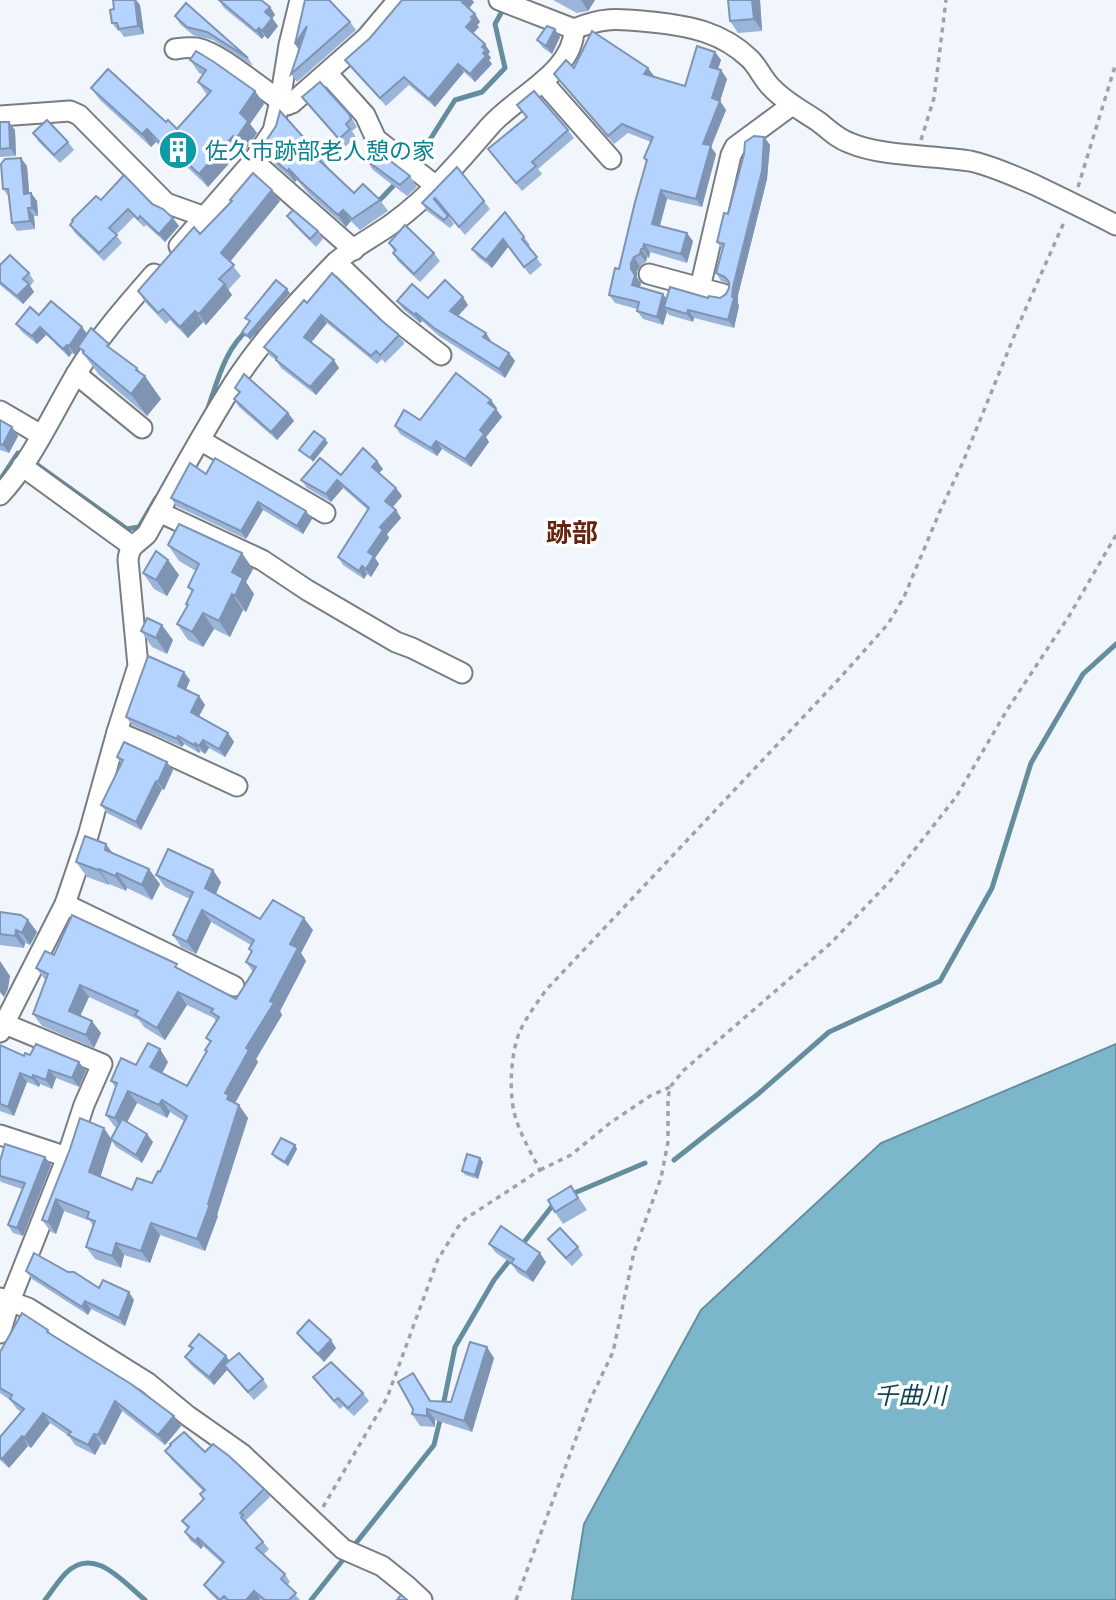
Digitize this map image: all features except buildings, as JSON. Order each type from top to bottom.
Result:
[{"type":"street","points":[[0,495],[30,453],[76,374],[121,312],[253,161],[273,131],[300,0]]},
{"type":"street","points":[[175,49],[199,48],[216,56],[287,105],[366,38],[398,0]]},
{"type":"street","points":[[503,2],[574,29],[604,19],[620,19],[674,24],[710,33],[726,39],[750,58],[770,87],[848,143],[880,151],[989,166],[1116,225]]},
{"type":"street","points":[[0,1333],[5,1300],[67,1157],[84,1105],[102,1064],[2,1028],[65,904],[138,666],[128,560],[132,546],[147,534],[235,381],[277,325],[336,262],[347,245],[394,222],[447,176],[499,116],[543,82],[561,63],[574,40],[574,29]]},
{"type":"street","points":[[327,73],[365,116],[376,139],[436,186]]},
{"type":"street","points":[[543,82],[611,159]]},
{"type":"street","points":[[700,288],[734,147],[792,105]]},
{"type":"street","points":[[0,116],[70,111],[79,115],[166,203],[205,216]]},
{"type":"street","points":[[253,161],[347,245]]},
{"type":"street","points":[[336,262],[396,320],[441,355]]},
{"type":"street","points":[[649,274],[723,294]]},
{"type":"street","points":[[76,374],[142,428]]},
{"type":"street","points":[[0,411],[30,453],[132,546]]},
{"type":"street","points":[[200,440],[325,513]]},
{"type":"street","points":[[159,512],[262,561],[396,642],[462,673]]},
{"type":"street","points":[[117,732],[237,786]]},
{"type":"street","points":[[65,904],[234,986]]},
{"type":"street","points":[[0,1135],[67,1157]]},
{"type":"street","points":[[5,1300],[28,1308],[148,1383],[188,1416],[242,1454],[302,1512],[352,1553],[382,1566],[422,1600]]},
{"type":"path","points":[[916,155],[934,98],[946,0]]},
{"type":"path","points":[[541,1170],[516,1119],[511,1096],[512,1068],[519,1033],[546,990],[888,624],[904,597],[1072,203],[1116,62]]},
{"type":"path","points":[[312,1519],[322,1508],[387,1398],[438,1259],[458,1227],[465,1219],[541,1170],[572,1154],[610,1123],[670,1087],[684,1070],[831,943],[890,880],[956,797],[1007,710],[1069,616],[1116,535]]},
{"type":"path","points":[[516,1600],[592,1398],[613,1352],[634,1252],[661,1178],[668,1142],[670,1087]]},
{"type":"water","name":"千曲川","points":[[1116,1044],[1116,1600],[572,1600],[584,1524],[701,1310],[881,1143]]},
{"type":"waterway","points":[[413,164],[455,100],[482,92],[505,68],[495,24],[505,6]]},
{"type":"waterway","points":[[375,205],[397,182]]},
{"type":"waterway","points":[[207,411],[223,366],[234,345],[250,328],[259,334],[263,330]]},
{"type":"waterway","points":[[0,480],[18,453],[127,529],[139,527],[156,498]]},
{"type":"waterway","points":[[674,1160],[758,1094],[829,1032],[940,981],[992,888],[1031,763],[1083,674],[1116,644]]},
{"type":"waterway","points":[[572,1194],[645,1163]]},
{"type":"waterway","points":[[521,1246],[556,1201]]},
{"type":"waterway","points":[[443,1406],[455,1347],[494,1280],[513,1256]]},
{"type":"waterway","points":[[352,1548],[434,1445],[441,1416]]},
{"type":"waterway","points":[[311,1600],[346,1556]]},
{"type":"waterway","points":[[45,1600],[66,1573],[77,1565],[87,1563],[108,1569],[145,1600]]},
{"type":"place","name":"佐久市跡部老人憩の家","points":[[178,150]]},
{"type":"district","name":"跡部","points":[[572,532]]}]
